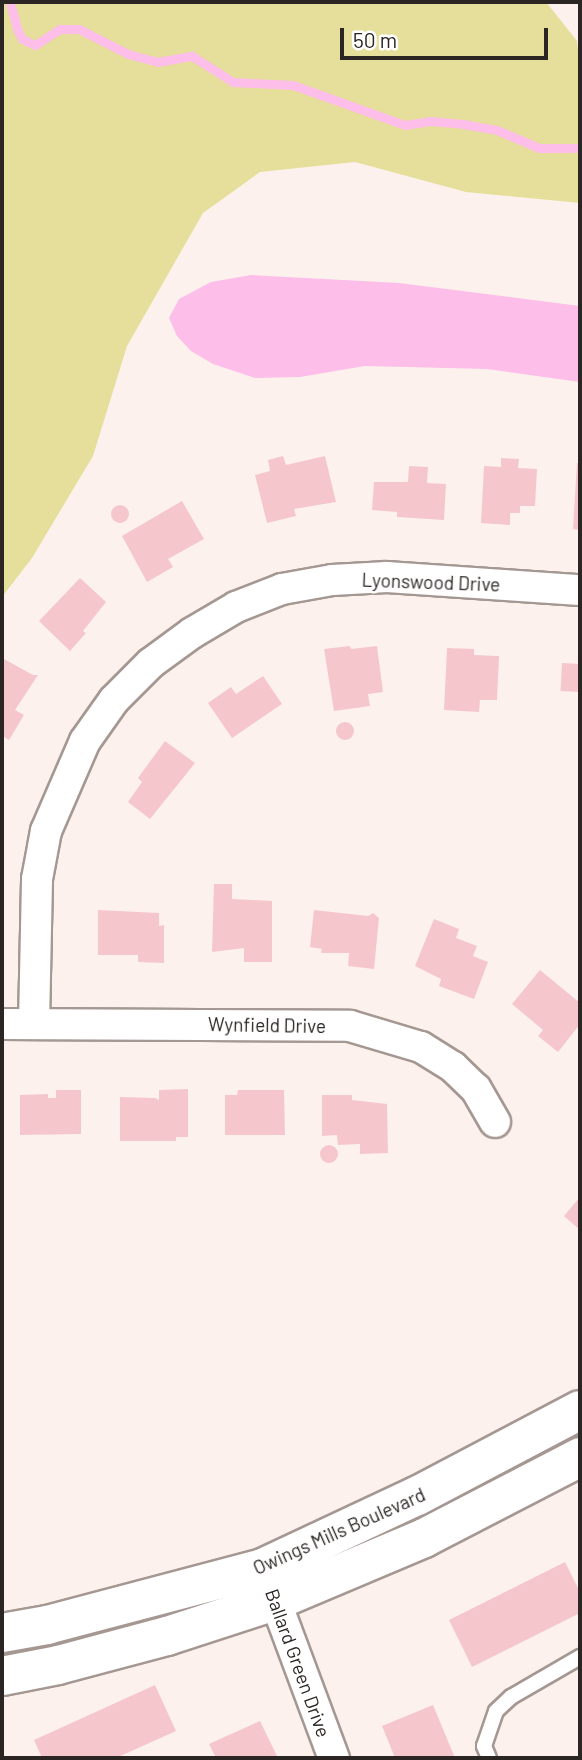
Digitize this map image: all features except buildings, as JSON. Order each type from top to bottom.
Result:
[{"type":"main road","name":"Owings Mills Boulevard","points":[[2,1676],[58,1665],[167,1636],[269,1584],[418,1496],[580,1410]]},
{"type":"main road","name":"Owings Mills Boulevard","points":[[2,1633],[269,1584],[424,1538],[580,1457]]},
{"type":"street","name":"Lyonswood Drive","points":[[34,1024],[37,879],[46,831],[85,741],[114,700],[151,663],[191,633],[236,607],[282,589],[387,577],[580,590]]},
{"type":"street","name":"Wynfield Drive","points":[[2,1024],[350,1026],[421,1047],[453,1067],[476,1089],[495,1122]]},
{"type":"street","name":"Ballard Green Drive","points":[[269,1584],[334,1758]]},
{"type":"lane","points":[[489,1758],[484,1746],[496,1712],[511,1697],[580,1657]]},
{"type":"shaded area","points":[[2,2],[546,2],[577,41],[580,67],[580,203],[466,192],[355,162],[260,172],[203,213],[127,346],[93,456],[32,558],[2,597]]},
{"type":"shaded area","points":[[251,275],[399,283],[580,306],[580,382],[487,369],[365,366],[300,377],[255,378],[213,364],[191,351],[177,336],[169,318],[179,299],[211,282]]},
{"type":"waterway","points":[[10,2],[22,39],[35,45],[60,29],[79,29],[128,54],[157,62],[192,56],[233,82],[293,85],[405,125],[430,121],[463,124],[497,130],[539,148],[580,148]]}]
